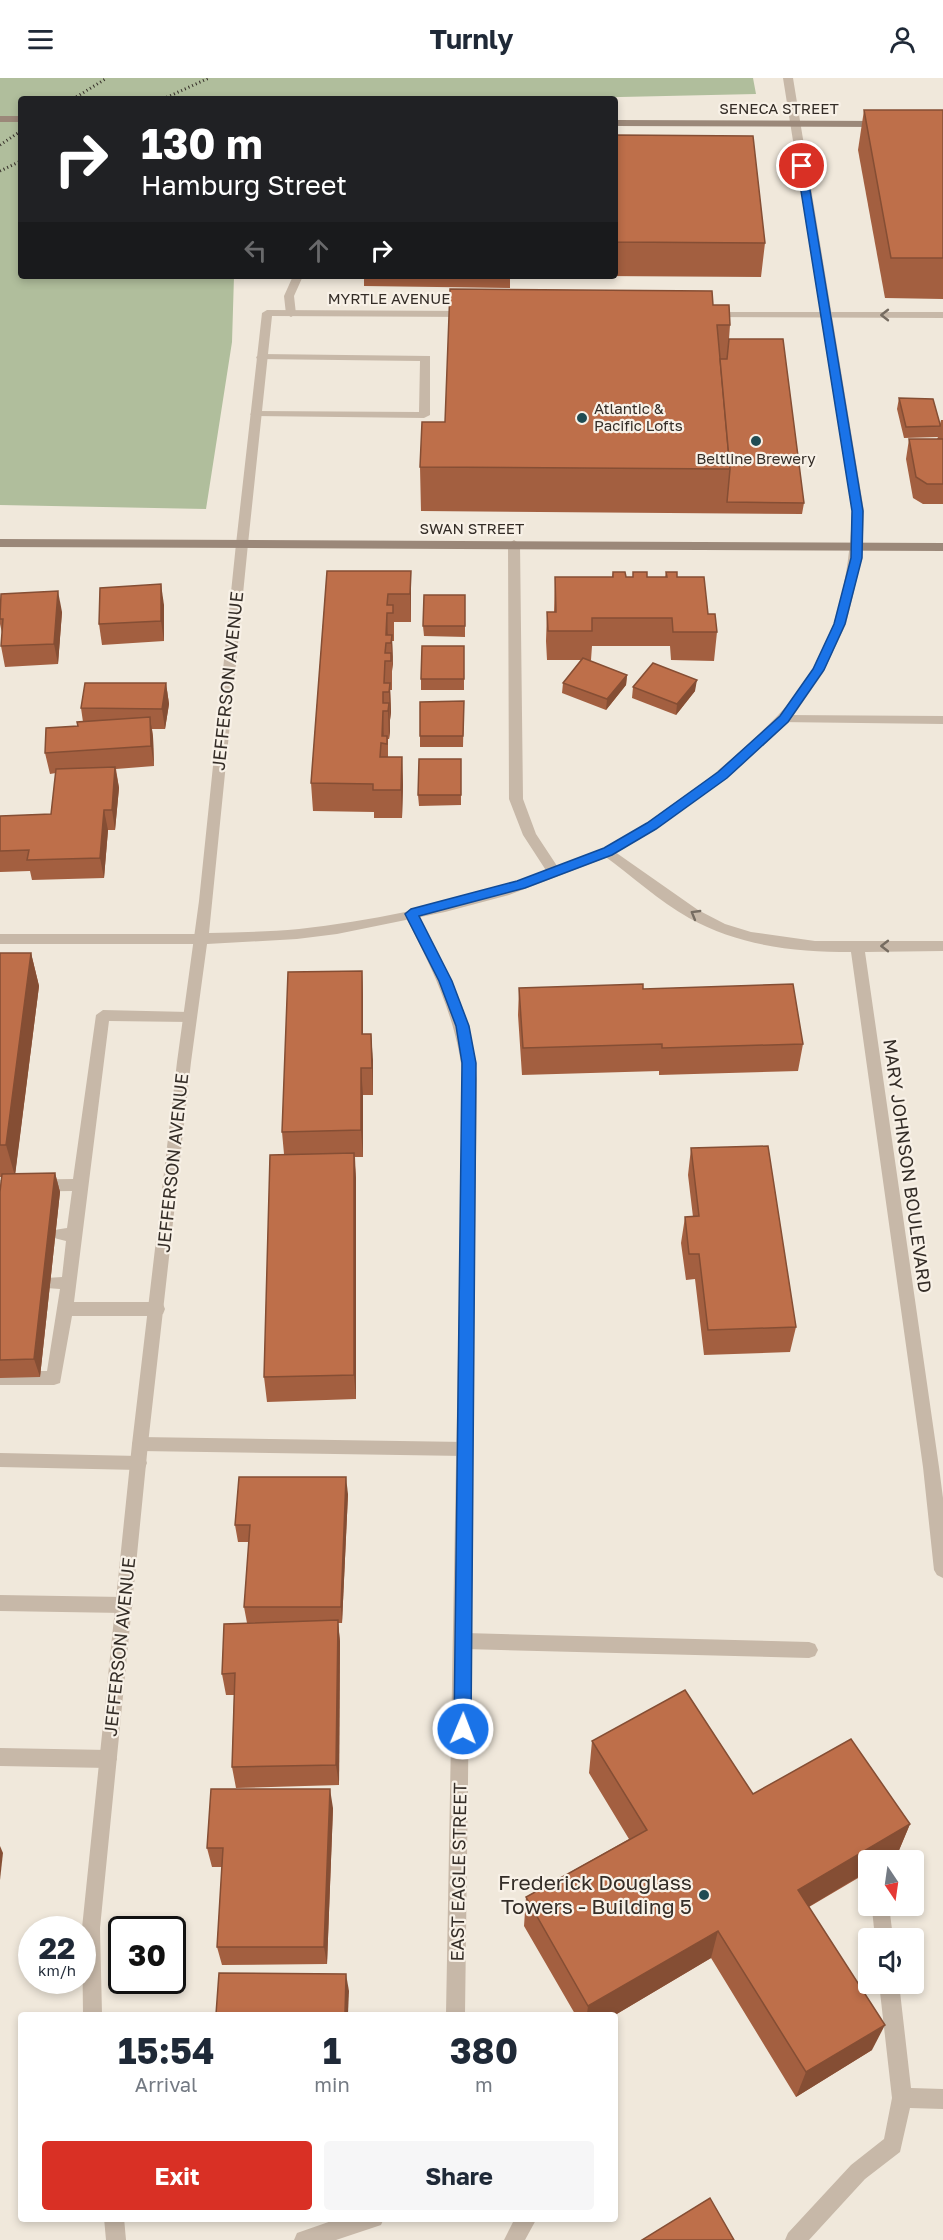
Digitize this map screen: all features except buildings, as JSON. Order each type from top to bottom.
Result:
[{"type":"main road","points":[[0,119],[18,119]]},
{"type":"main road","name":"SENECA STREET","points":[[618,123],[896,124]]},
{"type":"main road","name":"SWAN STREET","points":[[0,543],[943,547]]},
{"type":"street","points":[[0,939],[200,939],[297,934],[337,929],[411,914],[504,891],[608,852],[651,826],[722,775],[784,719],[819,670],[840,624],[858,547],[858,511],[788,78]]},
{"type":"street","points":[[291,314],[289,297],[297,279]]},
{"type":"street","name":"MYRTLE AVENUE","points":[[267,313],[483,314]]},
{"type":"street","name":"JEFFERSON AVENUE","points":[[92,2012],[92,1928],[140,1444],[200,939],[267,313]]},
{"type":"street","points":[[698,315],[943,315]]},
{"type":"street","points":[[256,414],[424,415],[426,358],[261,357]]},
{"type":"street","points":[[514,544],[516,799],[530,835],[554,872]]},
{"type":"street","points":[[784,719],[943,720]]},
{"type":"street","points":[[608,852],[694,914],[728,931],[780,943],[943,946]]},
{"type":"street","name":"EAST EAGLE STREET","points":[[411,914],[445,981],[462,1026],[469,1063],[465,1641],[456,2012]]},
{"type":"street","name":"MARY JOHNSON BOULEVARD","points":[[857,946],[937,1467],[943,1570]]},
{"type":"street","points":[[0,1378],[54,1378],[69,1283],[67,1235],[80,1185],[103,1015],[189,1017]]},
{"type":"street","points":[[0,1186],[80,1185]]},
{"type":"street","points":[[52,1283],[69,1283]]},
{"type":"street","points":[[65,1309],[157,1309]]},
{"type":"street","points":[[44,1331],[61,1331]]},
{"type":"street","points":[[140,1444],[465,1449]]},
{"type":"street","points":[[0,1460],[139,1463]]},
{"type":"street","points":[[0,1603],[124,1605]]},
{"type":"street","points":[[465,1641],[809,1650]]},
{"type":"street","points":[[0,1757],[108,1759]]},
{"type":"street","points":[[795,2240],[858,2172],[893,2145],[902,2098],[890,1994]]},
{"type":"street","points":[[902,2098],[943,2099]]},
{"type":"street","points":[[114,2222],[116,2240]]},
{"type":"street","points":[[304,2240],[327,2237],[364,2222]]},
{"type":"street","points":[[514,2240],[525,2222]]},
{"type":"green space","points":[[0,78],[753,78],[756,94],[618,97],[18,96],[18,279],[234,279],[232,342],[206,509],[0,505]]},
{"type":"railway","points":[[78,96],[107,78]]},
{"type":"railway","points":[[170,96],[209,78]]},
{"type":"railway","points":[[0,145],[18,133]]},
{"type":"railway","points":[[0,171],[18,162]]},
{"type":"place","name":"Atlantic & Pacific Lofts","points":[[582,418]]},
{"type":"place","name":"Beltline Brewery","points":[[756,441]]},
{"type":"place","name":"Frederick Douglass Towers - Building 5","points":[[704,1895]]},
{"type":"route","points":[[463,1729],[469,1063],[462,1026],[445,981],[411,914],[504,891],[608,852],[651,826],[722,775],[784,719],[819,670],[840,624],[858,547],[858,511],[802,166]]}]
